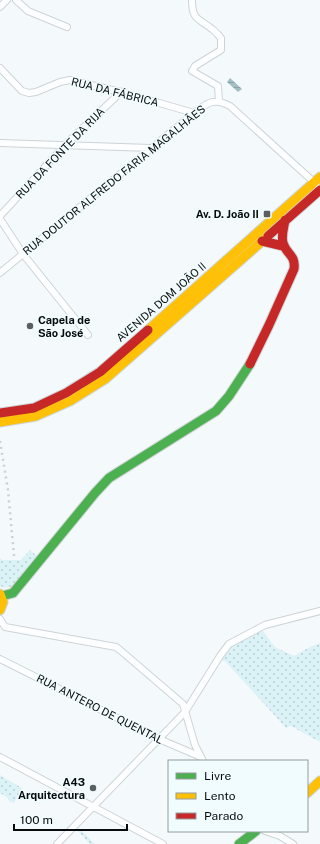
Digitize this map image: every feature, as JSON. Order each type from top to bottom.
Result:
[{"type":"main road","name":"AVENIDA DOM JOÃO II","points":[[0,422],[70,401],[105,379],[262,241],[285,220],[319,184]]},
{"type":"main road","name":"AVENIDA DOM JOÃO II","points":[[0,413],[35,412],[100,372],[319,184]]},
{"type":"main road","points":[[283,246],[282,238],[285,220]]},
{"type":"main road","points":[[0,610],[3,604],[1,595],[13,593],[109,478],[216,411],[229,398],[259,346],[296,264],[295,259],[283,246],[262,241]]},
{"type":"main road","points":[[308,792],[320,781]]},
{"type":"main road","points":[[239,844],[251,832]]},
{"type":"street","points":[[0,7],[7,0]]},
{"type":"street","points":[[16,0],[28,11],[67,27]]},
{"type":"street","points":[[192,0],[192,11],[196,20],[212,29],[221,38],[221,50],[195,66],[192,71],[218,86],[219,101]]},
{"type":"street","name":"RUA DA FÁBRICA","points":[[0,68],[22,91],[28,93],[36,92],[60,82],[70,80],[194,112]]},
{"type":"street","name":"RUA DA FONTE DA RIJA","points":[[0,216],[65,145],[121,92]]},
{"type":"street","name":"RUA DOUTOR ALFREDO FARIA MAGALHÃES","points":[[0,273],[194,112],[210,102],[219,101],[230,106],[319,184]]},
{"type":"street","points":[[0,143],[151,148]]},
{"type":"street","points":[[0,219],[23,254],[88,335]]},
{"type":"street","points":[[57,844],[185,712],[229,644],[265,625],[320,611]]},
{"type":"street","points":[[0,619],[5,627],[116,647],[183,704],[195,745],[202,759]]},
{"type":"street","name":"RUA ANTERO DE QUENTAL","points":[[0,658],[159,739],[202,759]]},
{"type":"street","points":[[0,757],[95,806],[163,844]]},
{"type":"street","points":[[269,832],[280,836],[293,844]]},
{"type":"shaded area","points":[[230,78],[242,89],[238,92],[227,82]]},
{"type":"shaded area","points":[[30,550],[38,557],[14,586],[5,588],[0,586],[0,558],[2,560],[21,560]]},
{"type":"shaded area","points":[[262,630],[275,647],[294,656],[320,643],[320,742],[291,726],[286,728],[225,661],[220,661],[230,645]]},
{"type":"shaded area","points":[[0,775],[22,788],[14,803],[0,793]]},
{"type":"shaded area","points":[[79,828],[95,844],[90,844],[77,830]]},
{"type":"railway","points":[[0,441],[8,490],[14,556]]},
{"type":"traffic: fast","points":[[2,596],[13,593],[109,478],[216,411],[229,396],[250,364]]},
{"type":"traffic: fast","points":[[239,844],[255,832]]},
{"type":"traffic: slow","points":[[148,330],[320,177]]},
{"type":"traffic: slow","points":[[0,422],[36,416],[70,401],[105,379],[268,236]]},
{"type":"traffic: slow","points":[[0,594],[3,602],[0,610]]},
{"type":"traffic: slow","points":[[308,792],[320,781]]},
{"type":"traffic: jam","points":[[268,236],[320,190]]},
{"type":"traffic: jam","points":[[250,364],[294,269],[294,261],[284,247],[282,240],[285,220]]},
{"type":"traffic: jam","points":[[262,241],[283,246]]},
{"type":"traffic: jam","points":[[0,413],[34,408],[66,393],[100,372],[148,330]]},
{"type":"place","name":"Av. D. João II","points":[[267,214]]},
{"type":"place","name":"Capela de São José","points":[[30,326]]},
{"type":"place","name":"A43 Arquitectura","points":[[93,788]]}]
